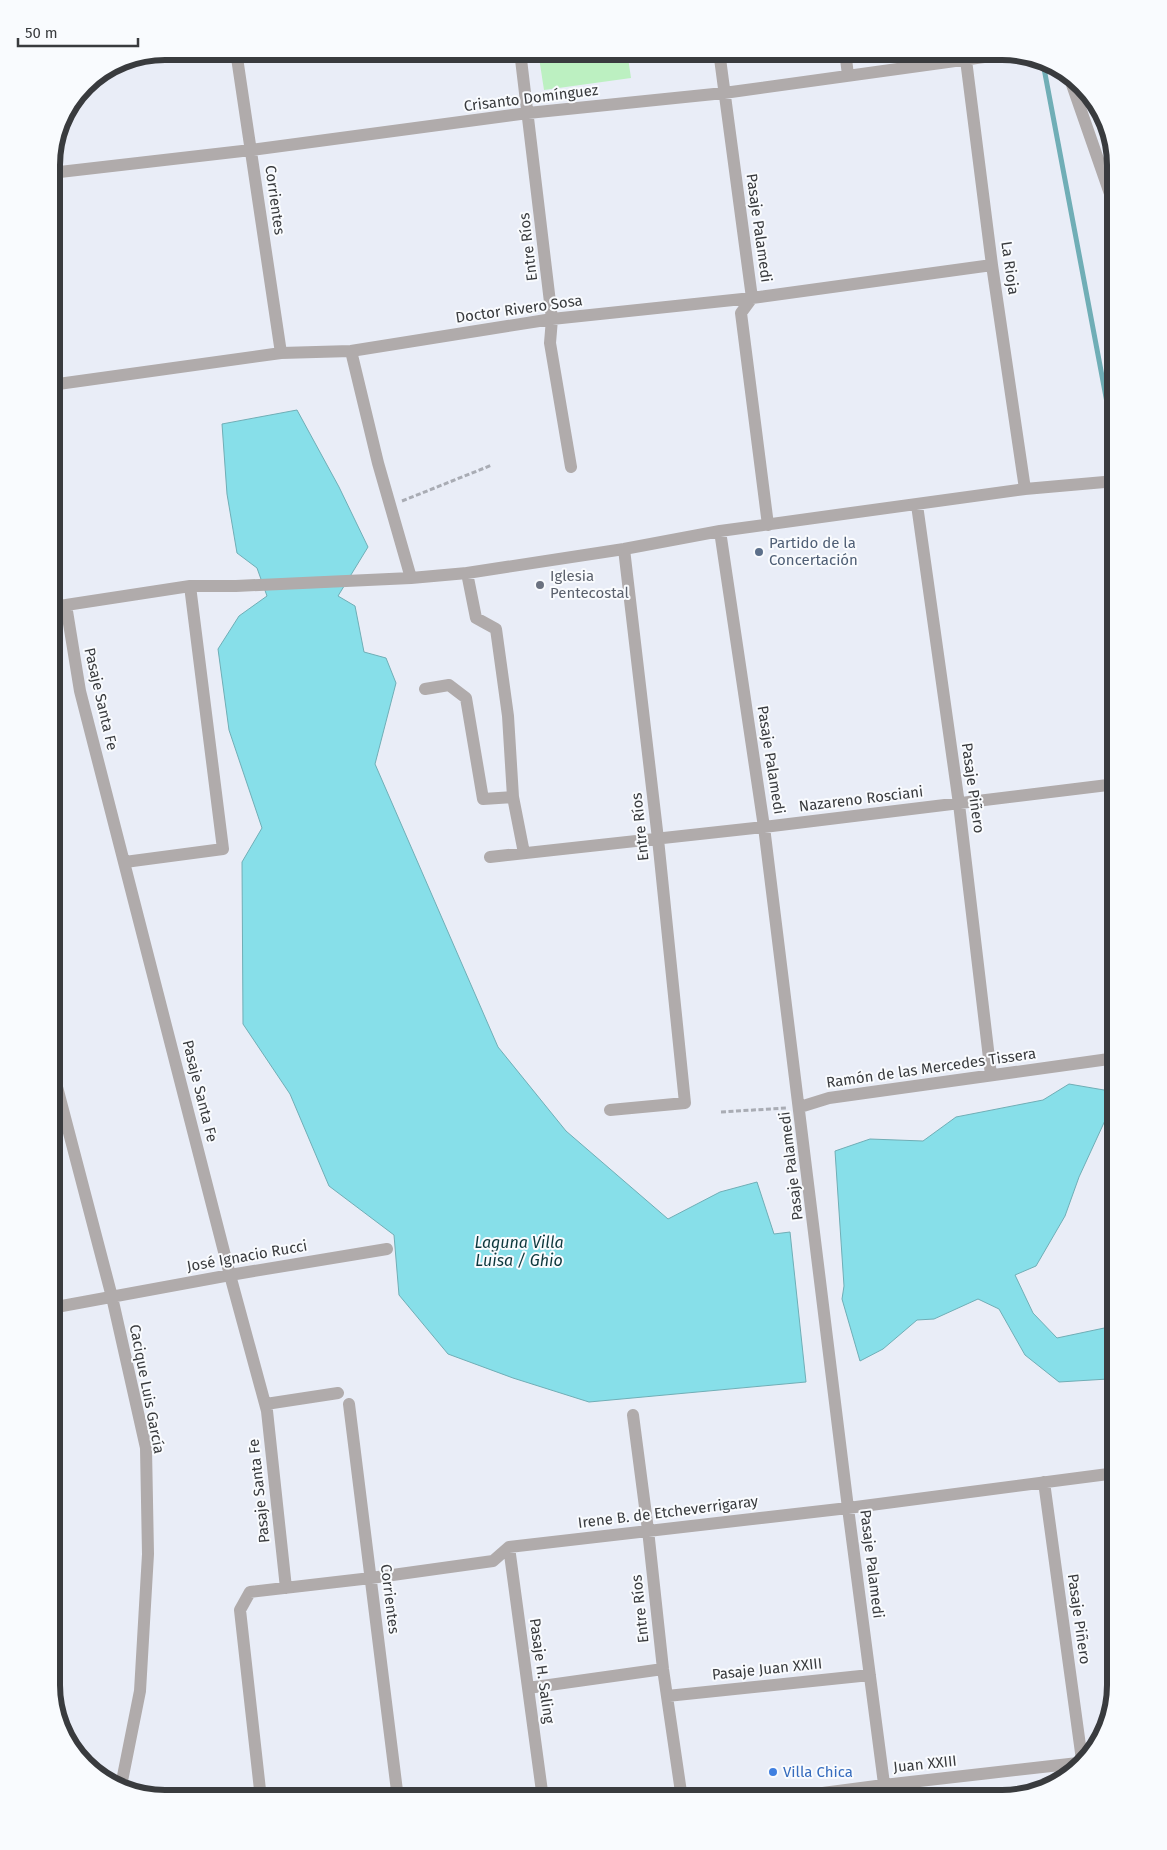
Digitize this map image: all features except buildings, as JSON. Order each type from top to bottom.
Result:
[{"type":"street","name":"Corrientes","points":[[237,60],[281,353]]},
{"type":"street","name":"Entre Ríos","points":[[521,60],[552,319],[550,343],[571,467]]},
{"type":"street","name":"Pasaje Palamedi","points":[[720,60],[752,298],[741,313],[768,525]]},
{"type":"street","points":[[846,60],[848,75]]},
{"type":"street","name":"Crisanto Domínguez","points":[[60,172],[251,150],[528,113],[724,93],[936,60]]},
{"type":"street","name":"La Rioja","points":[[966,60],[992,265],[1025,489]]},
{"type":"street","points":[[1073,88],[1107,184]]},
{"type":"street","name":"Doctor Rivero Sosa","points":[[60,384],[281,353],[351,351],[552,319],[752,298],[992,265]]},
{"type":"street","points":[[351,351],[410,578]]},
{"type":"street","points":[[60,605],[190,586],[236,586],[410,578],[467,573],[624,549],[720,531],[1025,489],[1107,482]]},
{"type":"street","name":"Pasaje Piñero","points":[[917,505],[959,804],[991,1075]]},
{"type":"street","name":"Pasaje Palamedi","points":[[720,531],[764,827],[885,1790]]},
{"type":"street","name":"Entre Ríos","points":[[610,1110],[685,1103],[658,839],[624,549]]},
{"type":"street","points":[[467,573],[476,618],[496,629],[508,716],[513,797],[524,853]]},
{"type":"street","points":[[125,862],[223,849],[190,586]]},
{"type":"street","name":"Pasaje Santa Fe","points":[[66,605],[80,691],[230,1275],[266,1404],[286,1588]]},
{"type":"street","points":[[424,689],[449,685],[466,698],[483,799],[513,797]]},
{"type":"street","name":"Nazareno Rosciani","points":[[490,858],[1107,785]]},
{"type":"street","name":"Ramón de las Mercedes Tissera","points":[[800,1107],[829,1098],[1107,1059]]},
{"type":"street","name":"Cacique Luis García","points":[[60,1098],[112,1297],[146,1448],[148,1554],[140,1691],[122,1781]]},
{"type":"street","name":"José Ignacio Rucci","points":[[112,1297],[387,1249]]},
{"type":"street","points":[[60,1307],[112,1297]]},
{"type":"street","points":[[266,1404],[338,1393]]},
{"type":"street","name":"Corrientes","points":[[349,1404],[397,1790]]},
{"type":"street","name":"Entre Ríos","points":[[633,1415],[663,1669],[681,1790]]},
{"type":"street","name":"Irene B. de Etcheverrigaray","points":[[260,1790],[240,1610],[250,1592],[493,1561],[509,1547],[848,1508],[1107,1474]]},
{"type":"street","name":"Pasaje Piñero","points":[[1044,1482],[1081,1753]]},
{"type":"street","name":"Pasaje H. Saling","points":[[509,1547],[543,1790]]},
{"type":"street","points":[[528,1688],[663,1669]]},
{"type":"street","name":"Pasaje Juan XXIII","points":[[667,1696],[870,1675]]},
{"type":"street","name":"Juan XXIII","points":[[846,1790],[1071,1764]]},
{"type":"path","points":[[390,506],[492,465]]},
{"type":"path","points":[[721,1112],[800,1107]]},
{"type":"green space","points":[[539,60],[628,60],[631,78],[544,90]]},
{"type":"water","name":"Laguna Villa Luisa / Ghio","points":[[297,410],[339,487],[368,547],[338,596],[355,606],[364,652],[386,658],[396,683],[375,764],[498,1047],[566,1131],[668,1219],[720,1192],[757,1182],[774,1234],[790,1232],[806,1382],[589,1402],[513,1378],[448,1354],[399,1295],[394,1235],[329,1186],[290,1094],[243,1024],[242,862],[262,828],[229,730],[218,649],[239,616],[267,596],[257,568],[237,553],[227,494],[222,424]]},
{"type":"water","points":[[1069,1084],[1107,1089],[1107,1116],[1079,1177],[1065,1216],[1036,1266],[1015,1275],[1033,1313],[1057,1338],[1107,1327],[1107,1379],[1059,1382],[1025,1355],[999,1309],[978,1299],[934,1319],[917,1320],[883,1349],[860,1361],[842,1299],[844,1286],[835,1151],[870,1139],[923,1141],[956,1117],[1043,1100]]},
{"type":"waterway","points":[[1044,69],[1107,402]]},
{"type":"place","name":"Partido de la Concertación","points":[[759,552]]},
{"type":"place","name":"Iglesia Pentecostal","points":[[540,585]]},
{"type":"place","name":"Villa Chica","points":[[773,1772]]}]
